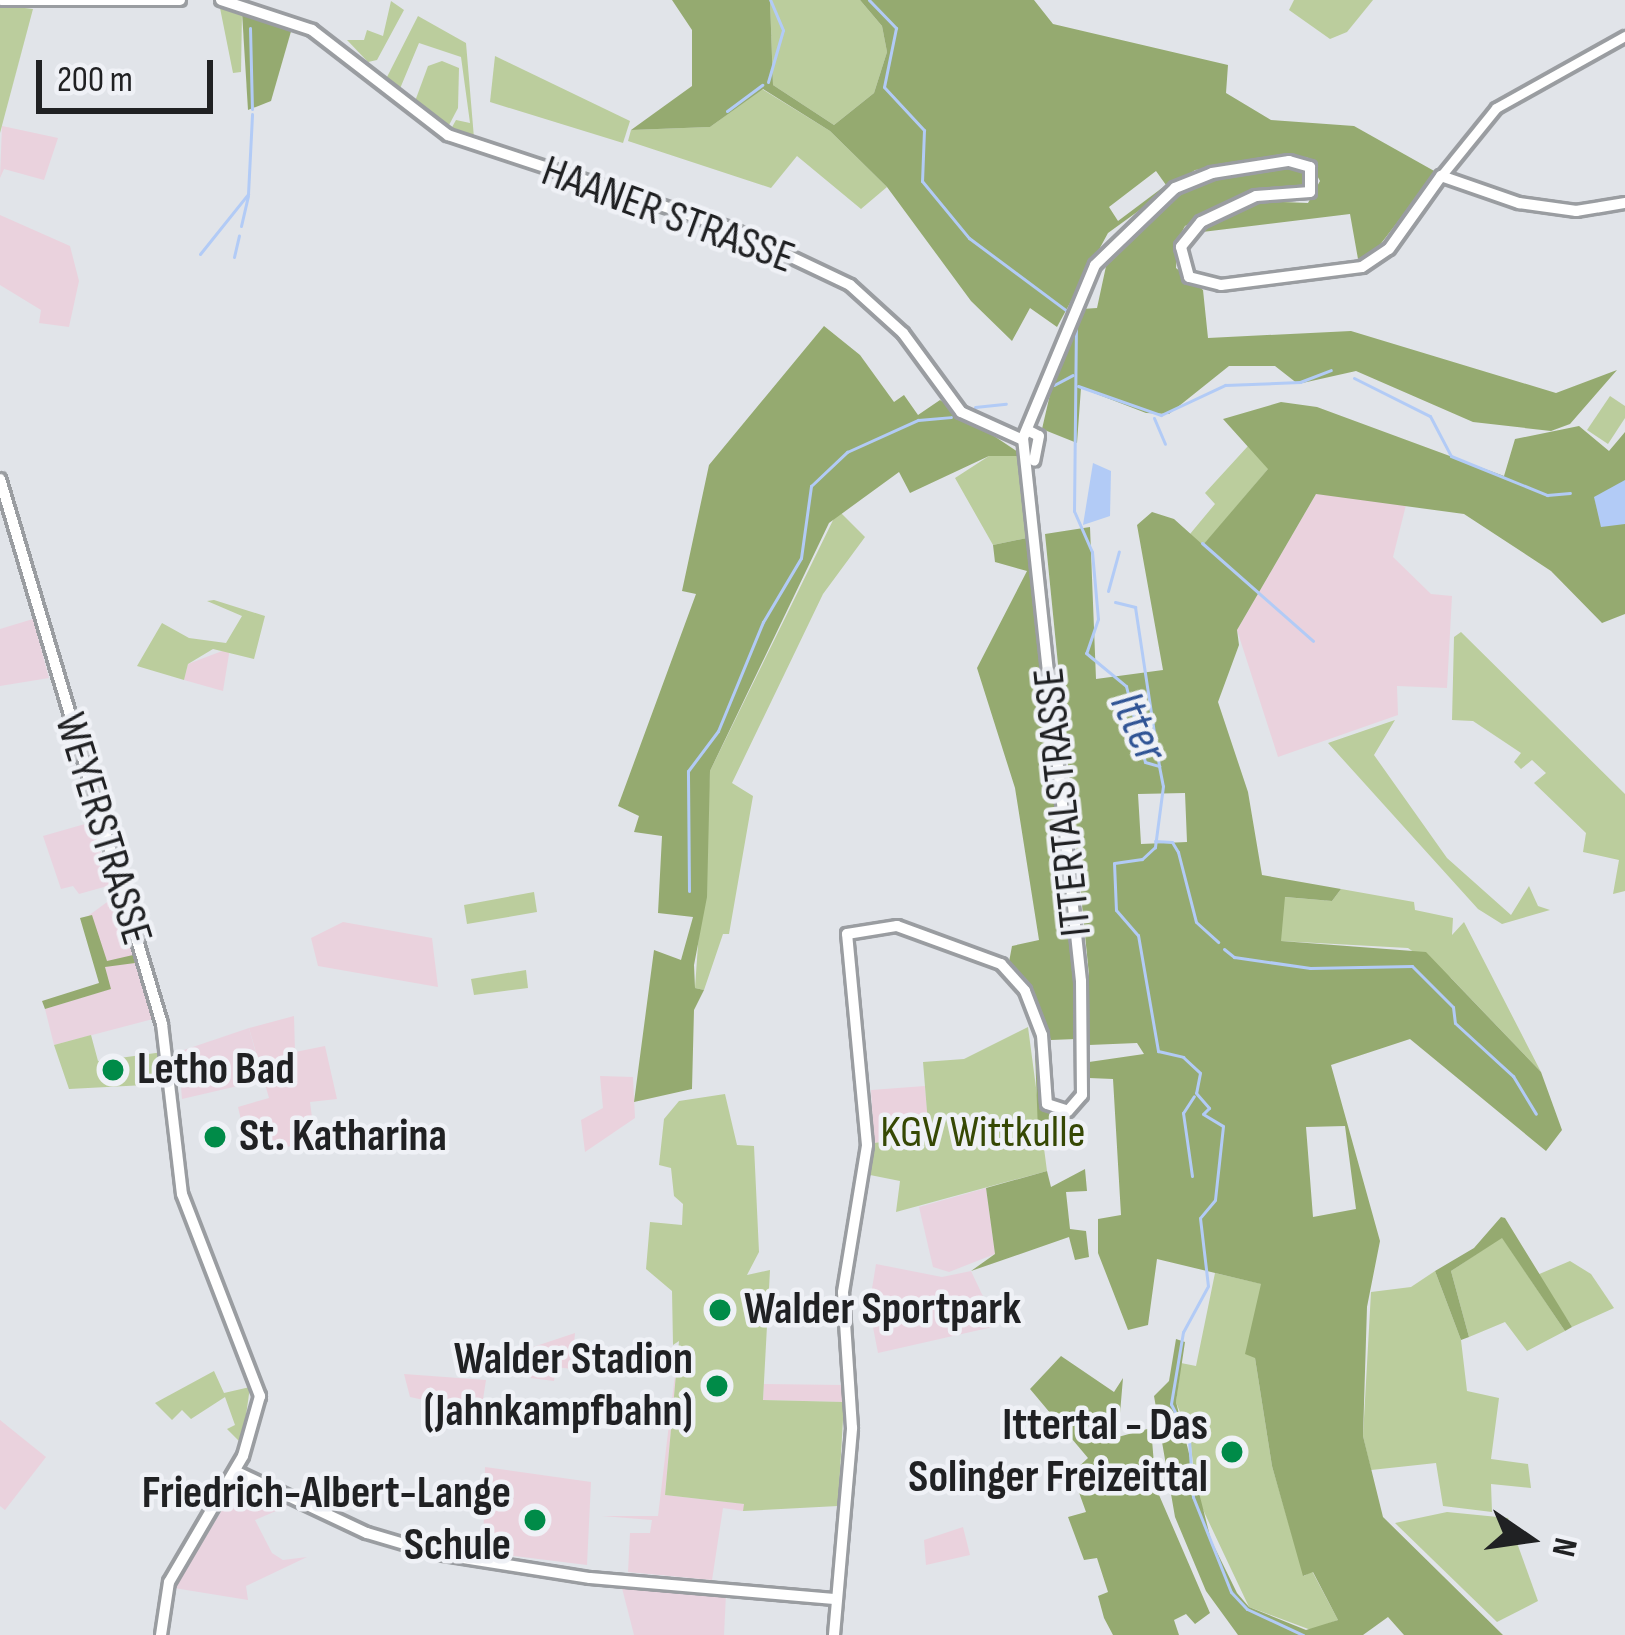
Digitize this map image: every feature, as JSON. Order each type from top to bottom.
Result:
[{"type":"main road","points":[[1,0],[181,0]]},
{"type":"main road","name":"HAANER STRASSE","points":[[221,0],[302,24],[448,135],[730,228],[854,287],[903,333],[951,403],[988,428],[1029,437]]},
{"type":"main road","name":"ITTERTALSTRASSE","points":[[835,1599],[852,1428],[843,1292],[867,1145],[845,937],[889,925],[1001,964],[1025,991],[1042,1035],[1047,1103],[1061,1112],[1076,1107],[1081,980],[1029,437],[1043,379],[1109,244],[1197,177],[1294,160],[1314,179],[1303,197],[1256,196],[1191,229],[1181,263],[1194,280],[1211,286],[1362,267],[1389,249],[1441,176]]},
{"type":"main road","points":[[1441,176],[1519,203],[1576,211],[1625,203]]},
{"type":"main road","name":"WEYERSTRASSE","points":[[0,479],[162,1024],[179,1183],[259,1388],[256,1426],[235,1471],[171,1578],[161,1635]]},
{"type":"main road","points":[[235,1471],[396,1544],[590,1578],[835,1599],[834,1635]]},
{"type":"street","points":[[1441,176],[1491,112],[1625,36]]},
{"type":"shaded area","points":[[2,126],[58,138],[44,180],[4,169],[0,178]]},
{"type":"shaded area","points":[[0,215],[70,246],[79,281],[69,327],[39,323],[41,310],[0,285]]},
{"type":"shaded area","points":[[1316,494],[1407,501],[1393,557],[1431,594],[1452,596],[1447,688],[1397,686],[1398,715],[1278,757],[1237,630]]},
{"type":"shaded area","points":[[33,619],[49,678],[0,686],[0,629]]},
{"type":"shaded area","points":[[230,648],[223,691],[184,680],[188,664]]},
{"type":"shaded area","points":[[92,822],[111,885],[79,894],[73,886],[61,889],[43,836]]},
{"type":"shaded area","points":[[114,897],[153,1019],[54,1045],[45,1009],[110,989],[88,916]]},
{"type":"shaded area","points":[[343,922],[432,938],[438,987],[318,966],[311,938]]},
{"type":"shaded area","points":[[294,1016],[295,1052],[325,1046],[337,1099],[310,1102],[315,1141],[273,1150],[264,1146],[258,1121],[242,1124],[238,1107],[269,1098],[249,1028]]},
{"type":"shaded area","points":[[249,1028],[263,1080],[182,1099],[178,1052]]},
{"type":"shaded area","points":[[600,1076],[633,1077],[635,1118],[585,1152],[581,1120],[603,1108]]},
{"type":"shaded area","points":[[925,1086],[929,1136],[874,1143],[871,1090]]},
{"type":"shaded area","points":[[986,1188],[995,1254],[949,1272],[933,1267],[919,1207]]},
{"type":"shaded area","points":[[876,1264],[942,1277],[971,1271],[997,1326],[878,1353],[869,1307]]},
{"type":"shaded area","points":[[575,1333],[572,1369],[556,1367],[554,1381],[531,1378],[530,1348]]},
{"type":"shaded area","points":[[679,1341],[665,1495],[745,1504],[743,1511],[723,1508],[712,1580],[628,1572],[630,1533],[650,1533],[652,1520],[602,1516],[658,1516]]},
{"type":"shaded area","points":[[404,1374],[486,1380],[481,1412],[410,1397]]},
{"type":"shaded area","points":[[764,1384],[843,1385],[844,1402],[763,1400]]},
{"type":"shaded area","points":[[0,1420],[46,1457],[5,1510],[0,1506]]},
{"type":"shaded area","name":"Friedrich-Albert-Lange Schule","points":[[485,1467],[591,1482],[587,1565],[483,1552]]},
{"type":"shaded area","points":[[246,1485],[290,1505],[255,1520],[272,1553],[283,1560],[307,1557],[246,1586],[248,1600],[174,1588],[237,1486]]},
{"type":"shaded area","points":[[963,1527],[970,1555],[926,1565],[924,1540]]},
{"type":"shaded area","points":[[622,1588],[726,1594],[724,1635],[634,1635]]},
{"type":"green space","points":[[672,0],[770,0],[773,85],[834,125],[874,93],[887,52],[882,26],[860,0],[1034,0],[1053,24],[1228,65],[1226,93],[1271,120],[1354,126],[1436,172],[1376,250],[1358,259],[1350,214],[1194,233],[1255,201],[1308,203],[1320,181],[1307,157],[1195,170],[1108,233],[1057,327],[1030,308],[1012,341],[971,301],[887,187],[830,131],[763,89],[710,127],[631,130],[692,86],[692,30]],"holes":[[[1156,171],[1166,185],[1118,221],[1109,207]]]},
{"type":"green space","points":[[770,0],[860,0],[882,26],[887,52],[874,93],[834,125],[773,85]]},
{"type":"green space","points":[[1294,0],[1373,0],[1347,32],[1330,39],[1289,10]]},
{"type":"green space","points":[[391,1],[404,10],[377,60],[368,62],[347,40],[364,40],[367,30],[383,36]]},
{"type":"green space","points":[[0,5],[33,9],[0,133]]},
{"type":"green space","points":[[220,8],[242,12],[241,72],[233,73]]},
{"type":"green space","points":[[242,12],[292,28],[271,101],[248,110]]},
{"type":"green space","points":[[418,16],[466,43],[474,138],[451,129],[456,120],[470,123],[461,57],[419,43],[399,91],[387,77]]},
{"type":"green space","points":[[495,56],[630,121],[623,143],[490,102]]},
{"type":"green space","points":[[442,61],[459,68],[458,108],[448,127],[414,104],[428,66]]},
{"type":"green space","points":[[762,89],[830,131],[887,187],[861,209],[797,156],[771,188],[628,141],[631,130],[710,127]]},
{"type":"green space","points":[[1284,166],[1305,171],[1304,190],[1246,193],[1185,226],[1178,239],[1176,268],[1203,290],[1208,338],[1351,331],[1556,393],[1617,370],[1570,424],[1551,431],[1473,422],[1356,371],[1298,384],[1275,366],[1229,366],[1169,414],[1146,413],[1081,388],[1077,443],[1042,429],[1057,364],[1082,309],[1097,308],[1108,257],[1192,185]]},
{"type":"green space","points":[[824,326],[860,355],[894,402],[904,395],[918,415],[940,400],[1024,456],[989,456],[910,493],[899,472],[829,523],[710,771],[707,897],[694,965],[695,988],[704,990],[694,1010],[692,1089],[634,1102],[654,950],[681,960],[693,917],[658,913],[662,836],[634,832],[639,816],[618,806],[696,594],[682,591],[709,465]]},
{"type":"green space","points":[[1610,396],[1625,406],[1625,418],[1608,444],[1587,430]]},
{"type":"green space","points":[[1281,402],[1317,407],[1504,476],[1515,439],[1579,426],[1609,451],[1625,432],[1625,614],[1602,623],[1551,571],[1464,514],[1316,494],[1237,630],[1239,645],[1218,702],[1248,792],[1262,875],[1341,889],[1332,901],[1285,897],[1281,941],[1426,952],[1541,1072],[1562,1130],[1546,1151],[1410,1039],[1331,1065],[1380,1241],[1367,1307],[1363,1436],[1383,1517],[1503,1635],[1404,1635],[1388,1617],[1363,1635],[1238,1635],[1206,1591],[1175,1517],[1154,1396],[1169,1381],[1176,1339],[1185,1342],[1176,1402],[1211,1540],[1237,1593],[1249,1607],[1306,1630],[1338,1620],[1313,1572],[1303,1576],[1272,1466],[1255,1358],[1245,1354],[1261,1284],[1157,1259],[1148,1325],[1128,1330],[1098,1253],[1098,1219],[1121,1215],[1113,1079],[1089,1078],[1089,1062],[1144,1054],[1137,1043],[1089,1045],[1089,975],[1045,534],[1090,527],[1096,679],[1163,670],[1137,525],[1152,512],[1174,519],[1203,545],[1268,469],[1223,419]],"holes":[[[1185,793],[1187,842],[1141,844],[1138,794]],[[1345,1126],[1356,1209],[1313,1217],[1306,1127]]]},
{"type":"green space","points":[[1248,446],[1269,468],[1203,546],[1190,534],[1215,504],[1205,493]]},
{"type":"green space","points":[[989,456],[1024,456],[1020,490],[1032,537],[993,545],[955,478]]},
{"type":"green space","points":[[838,510],[865,537],[823,594],[732,783],[753,796],[729,934],[723,934],[704,990],[695,988],[710,771]]},
{"type":"green space","points":[[1032,537],[1076,1039],[1051,1040],[1028,981],[1009,962],[1012,946],[1039,940],[1015,788],[977,668],[1027,571],[995,562],[993,545]]},
{"type":"green space","points":[[207,601],[265,616],[254,659],[213,649],[188,664],[184,680],[137,666],[162,623],[189,638],[226,643],[242,616]]},
{"type":"green space","points":[[1461,632],[1625,794],[1625,891],[1613,894],[1619,860],[1583,852],[1586,833],[1534,783],[1546,773],[1532,760],[1521,769],[1514,762],[1521,753],[1473,721],[1452,720],[1454,637]]},
{"type":"green space","points":[[1395,720],[1374,755],[1447,858],[1511,915],[1529,886],[1538,906],[1550,910],[1502,924],[1478,909],[1328,743]]},
{"type":"green space","points":[[1341,889],[1414,902],[1415,910],[1453,918],[1452,935],[1464,922],[1541,1072],[1451,978],[1408,948],[1280,941],[1284,897],[1332,901]]},
{"type":"green space","points":[[534,892],[537,912],[467,924],[464,905]]},
{"type":"green space","points":[[92,915],[107,961],[133,955],[135,963],[105,967],[111,989],[45,1009],[42,1001],[99,983],[80,918]]},
{"type":"green space","points":[[526,970],[528,988],[474,995],[471,979]]},
{"type":"green space","points":[[1034,1025],[1044,1108],[1074,1126],[1056,1119],[1038,1131]]},
{"type":"green space","name":"KGV Wittkulle","points":[[1028,1027],[1047,1171],[896,1212],[900,1181],[870,1175],[874,1143],[929,1136],[923,1062],[964,1059]]},
{"type":"green space","name":"Letho Bad","points":[[91,1035],[98,1061],[163,1052],[164,1084],[69,1089],[54,1045]]},
{"type":"green space","name":"Walder Sportpark","points":[[725,1094],[737,1145],[754,1146],[759,1252],[747,1275],[770,1270],[763,1400],[844,1402],[838,1506],[743,1511],[744,1504],[665,1495],[679,1341],[673,1345],[672,1291],[646,1269],[650,1222],[682,1225],[683,1204],[674,1196],[671,1168],[659,1165],[664,1119],[679,1101]]},
{"type":"green space","points":[[1085,1169],[1087,1191],[1066,1192],[1070,1229],[1086,1231],[1089,1257],[1075,1260],[1069,1237],[971,1271],[995,1254],[986,1188],[1047,1171],[1051,1187]]},
{"type":"green space","points":[[1501,1217],[1572,1327],[1565,1331],[1502,1238],[1451,1271],[1469,1337],[1461,1340],[1435,1271],[1474,1248]]},
{"type":"green space","points":[[1502,1237],[1565,1331],[1527,1351],[1505,1322],[1469,1337],[1451,1271]]},
{"type":"green space","points":[[1570,1261],[1591,1274],[1614,1308],[1572,1327],[1537,1275]]},
{"type":"green space","points":[[1435,1271],[1461,1340],[1467,1391],[1499,1398],[1491,1459],[1528,1464],[1531,1488],[1491,1484],[1492,1512],[1443,1506],[1436,1463],[1371,1470],[1363,1436],[1371,1292],[1411,1287]]},
{"type":"green space","name":"Ittertal - Das Solinger Freizeittal","points":[[1215,1273],[1262,1284],[1255,1358],[1272,1466],[1304,1576],[1312,1571],[1338,1620],[1311,1630],[1249,1607],[1197,1497],[1190,1438],[1176,1402],[1181,1363],[1196,1366]]},
{"type":"green space","points":[[1061,1356],[1114,1392],[1123,1378],[1118,1437],[1151,1428],[1156,1488],[1210,1613],[1195,1624],[1186,1614],[1174,1620],[1179,1635],[1113,1635],[1104,1618],[1098,1596],[1108,1592],[1097,1558],[1084,1560],[1068,1517],[1086,1512],[1072,1473],[1088,1458],[1030,1389]]},
{"type":"green space","points":[[214,1371],[224,1393],[250,1387],[242,1444],[227,1429],[235,1425],[225,1397],[191,1419],[182,1410],[172,1420],[155,1403]]},
{"type":"green space","points":[[1447,1512],[1508,1518],[1538,1601],[1497,1622],[1395,1523]]},
{"type":"water","points":[[1093,463],[1111,471],[1110,516],[1083,525]]},
{"type":"water","points":[[1625,480],[1625,524],[1601,527],[1594,497]]},
{"type":"waterway","points":[[768,82],[783,30],[770,0]]},
{"type":"waterway","points":[[869,0],[896,28],[884,87],[924,130],[922,181],[969,238],[1071,314]]},
{"type":"waterway","points":[[250,28],[252,109]]},
{"type":"waterway","points":[[727,111],[762,85]]},
{"type":"waterway","points":[[200,254],[248,194],[252,114]]},
{"type":"waterway","points":[[241,226],[248,196]]},
{"type":"waterway","points":[[234,257],[239,236]]},
{"type":"waterway","name":"Itter","points":[[1076,321],[1074,511],[1092,552],[1098,619],[1086,653],[1126,686],[1145,762],[1159,766],[1163,786],[1155,847],[1142,859],[1114,863],[1116,910],[1138,935],[1158,1051],[1183,1057],[1200,1073],[1196,1093],[1209,1108],[1203,1114],[1223,1126],[1215,1200],[1200,1218],[1208,1286],[1183,1332],[1171,1404],[1189,1440],[1193,1497],[1231,1592],[1247,1609],[1303,1635]]},
{"type":"waterway","points":[[1078,386],[1161,415],[1225,385],[1300,382],[1331,370]]},
{"type":"waterway","points":[[1054,385],[1073,375]]},
{"type":"waterway","points":[[1354,378],[1430,416],[1451,456],[1547,495],[1570,493]]},
{"type":"waterway","points":[[975,407],[1006,404]]},
{"type":"waterway","points":[[689,891],[688,771],[718,731],[763,622],[801,558],[811,486],[847,452],[918,420],[951,417]]},
{"type":"waterway","points":[[1154,418],[1165,444]]},
{"type":"waterway","points":[[1202,543],[1313,641]]},
{"type":"waterway","points":[[1108,591],[1119,551]]},
{"type":"waterway","points":[[1115,602],[1135,607],[1159,765]]},
{"type":"waterway","points":[[1155,841],[1172,842],[1196,922],[1218,942]]},
{"type":"waterway","points":[[1224,949],[1234,957],[1310,968],[1412,966],[1453,1007],[1455,1023],[1513,1076],[1536,1114]]},
{"type":"waterway","points":[[1192,1176],[1183,1113],[1194,1096]]},
{"type":"place","name":"Letho Bad","points":[[113,1070]]},
{"type":"place","name":"St. Katharina","points":[[215,1137]]},
{"type":"place","name":"Walder Sportpark","points":[[720,1310]]},
{"type":"place","name":"Walder Stadion (Jahnkampfbahn)","points":[[717,1386]]},
{"type":"place","name":"Ittertal - Das Solinger Freizeittal","points":[[1232,1452]]},
{"type":"place","name":"Friedrich-Albert-Lange Schule","points":[[535,1520]]}]
